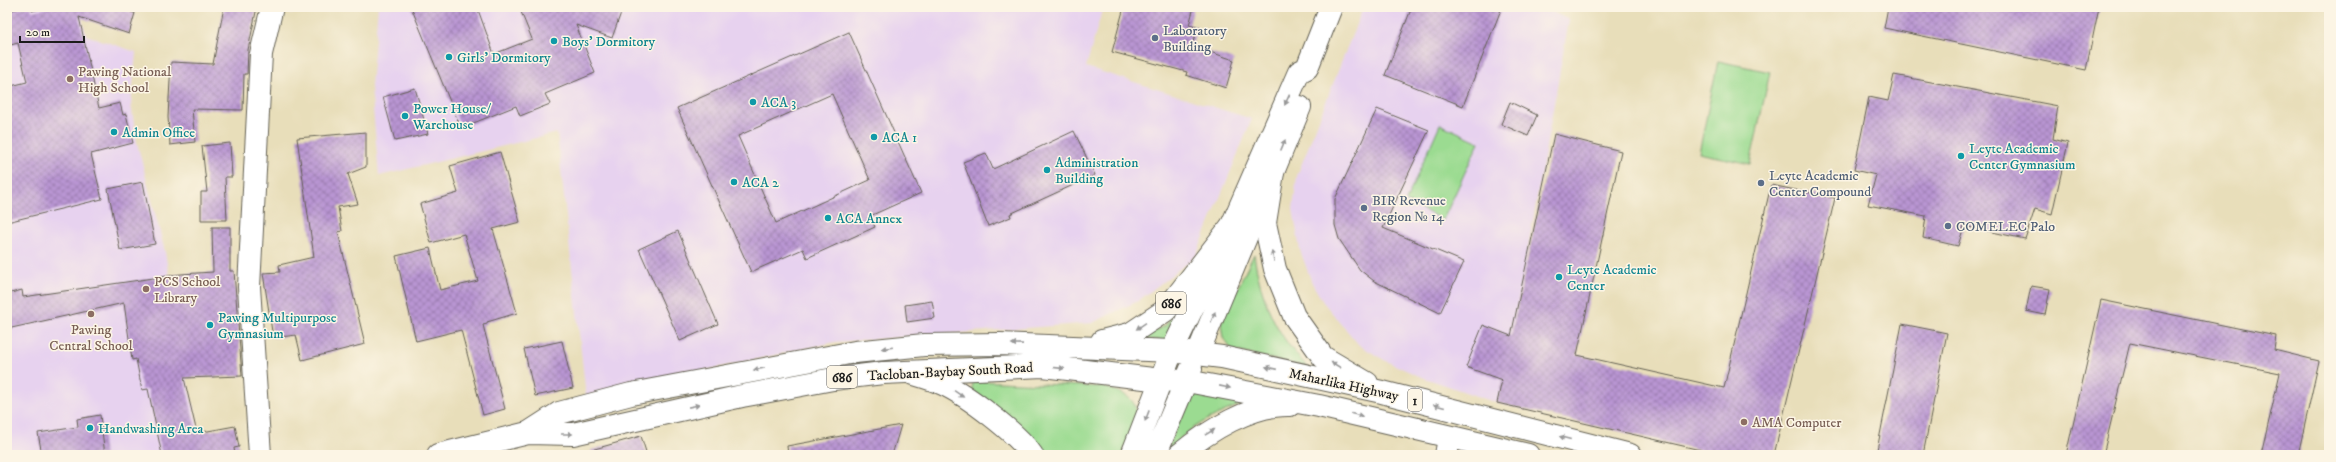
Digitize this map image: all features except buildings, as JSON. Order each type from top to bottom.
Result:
[{"type":"main road","points":[[260,455],[249,286],[261,54],[272,7]]},
{"type":"main road","name":"686","points":[[1198,353],[1274,166],[1312,80],[1307,68],[1331,7]]},
{"type":"main road","name":"686","points":[[1084,346],[1172,351],[1232,225],[1298,72],[1307,68]]},
{"type":"main road","points":[[1274,166],[1265,223],[1276,269],[1294,316],[1322,357],[1382,392]]},
{"type":"main road","name":"686","points":[[1084,346],[1130,334],[1166,310],[1232,225]]},
{"type":"main road","name":"Tacloban-Baybay South Road","points":[[528,433],[559,413],[631,394],[822,357],[924,345],[1007,344],[1084,346]]},
{"type":"main road","points":[[1132,455],[1172,351]]},
{"type":"main road","name":"Maharlika Highway","points":[[1172,351],[1198,353],[1382,392],[1630,455]]},
{"type":"main road","points":[[1155,455],[1198,353]]},
{"type":"main road","name":"Tacloban-Baybay South Road","points":[[438,455],[528,433],[573,434],[675,410],[833,379],[883,373],[1043,366],[1161,380],[1187,381]]},
{"type":"main road","name":"686","points":[[910,373],[943,384],[960,394],[999,421],[1025,445],[1032,455]]},
{"type":"main road","name":"Maharlika Highway","points":[[1187,381],[1319,406],[1448,446],[1528,455]]},
{"type":"main road","name":"1","points":[[1179,455],[1208,432],[1243,415],[1282,405],[1319,406]]},
{"type":"shaded area","name":"Pawing Central School","points":[[7,7],[79,7],[86,35],[136,52],[131,105],[137,143],[165,252],[186,376],[205,455],[7,455]]},
{"type":"shaded area","points":[[291,7],[323,7],[289,14]]},
{"type":"shaded area","points":[[378,7],[1103,7],[1086,67],[1252,119],[1196,256],[1138,301],[1092,323],[835,342],[586,396],[557,133],[379,176],[371,86]]},
{"type":"shaded area","points":[[1363,7],[1542,7],[1569,20],[1524,270],[1497,403],[1419,376],[1386,361],[1359,345],[1323,302],[1312,283],[1300,250],[1293,209],[1297,176]]},
{"type":"green space","points":[[1718,61],[1770,72],[1750,164],[1699,153]]},
{"type":"green space","points":[[1440,124],[1479,142],[1443,220],[1406,201]]},
{"type":"green space","points":[[1254,254],[1260,285],[1271,315],[1287,342],[1308,367],[1232,350],[1223,338],[1221,323]]},
{"type":"green space","points":[[1188,292],[1172,341],[1144,339],[1143,337],[1165,326]]},
{"type":"green space","points":[[973,382],[1103,387],[1118,392],[1129,398],[1134,404],[1136,412],[1135,421],[1122,455],[1043,455],[972,389]]},
{"type":"green space","points":[[1190,391],[1254,399],[1206,420],[1184,435],[1166,454]]},
{"type":"place","name":"Laboratory Building","points":[[1155,38]]},
{"type":"place","name":"Boys' Dormitory","points":[[554,41]]},
{"type":"place","name":"Girls' Dormitory","points":[[449,57]]},
{"type":"place","name":"Pawing National High School","points":[[70,79]]},
{"type":"place","name":"ACA 3","points":[[753,102]]},
{"type":"place","name":"Power House/ Warehouse","points":[[405,116]]},
{"type":"place","name":"Admin Office","points":[[114,132]]},
{"type":"place","name":"ACA 1","points":[[874,137]]},
{"type":"place","name":"Leyte Academic Center Gymnasium","points":[[1961,156]]},
{"type":"place","name":"Administration Building","points":[[1047,170]]},
{"type":"place","name":"ACA 2","points":[[734,182]]},
{"type":"place","name":"Leyte Academic Center Compound","points":[[1761,183]]},
{"type":"place","name":"BIR Revenue Region № 14","points":[[1364,208]]},
{"type":"place","name":"ACA Annex","points":[[828,218]]},
{"type":"place","name":"COMELEC Palo","points":[[1948,226]]},
{"type":"place","name":"Leyte Academic Center","points":[[1559,277]]},
{"type":"place","name":"PCS School Library","points":[[146,289]]},
{"type":"place","name":"Pawing Central School","points":[[91,314]]},
{"type":"place","name":"Pawing Multipurpose Gymnasium","points":[[210,325]]},
{"type":"place","name":"AMA Computer","points":[[1744,422]]},
{"type":"place","name":"Handwashing Area","points":[[90,428]]}]
